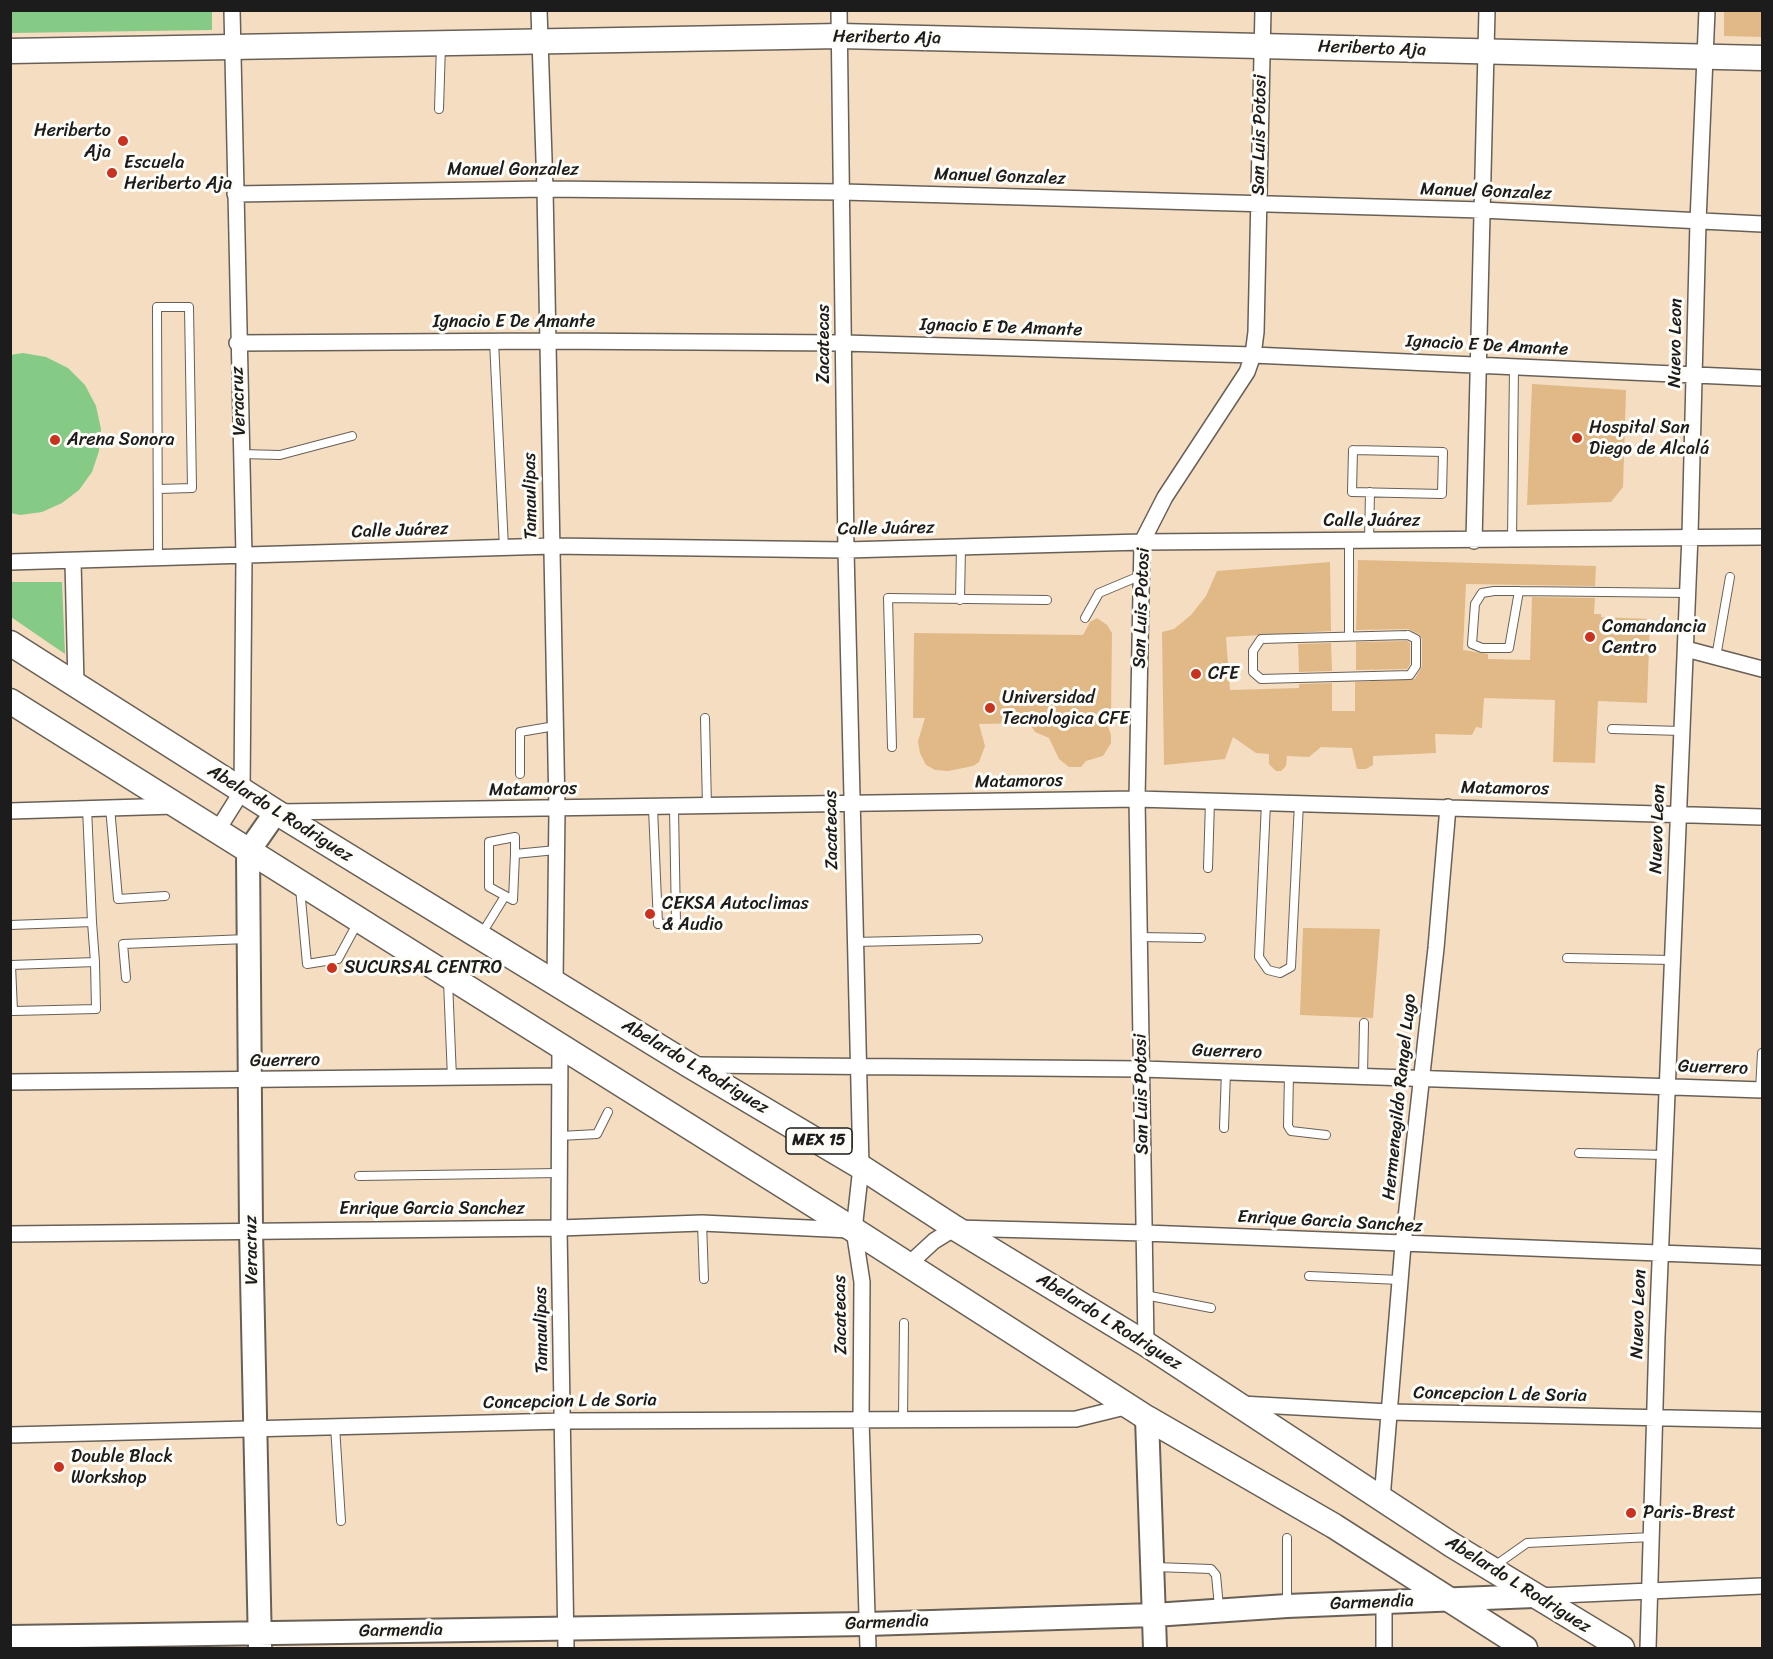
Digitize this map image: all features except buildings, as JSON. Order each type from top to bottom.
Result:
[{"type":"main road","name":"Heriberto Aja","points":[[10,51],[232,45],[539,43],[840,36],[1762,58]]},
{"type":"main road","name":"Abelardo L Rodriguez","points":[[10,642],[242,791],[689,1065],[861,1167],[955,1228],[1146,1344],[1490,1569],[1622,1648]]},
{"type":"main road","points":[[10,701],[909,1264],[1138,1412],[1334,1526],[1525,1648]]},
{"type":"street","name":"Veracruz","points":[[232,10],[237,344],[244,556],[242,791]]},
{"type":"street","name":"Tamaulipas","points":[[539,10],[545,189],[555,726],[555,982]]},
{"type":"street","name":"Zacatecas","points":[[839,10],[846,550],[861,1167],[854,1230],[861,1282],[861,1419],[868,1648]]},
{"type":"street","name":"San Luis Potosi","points":[[1146,1344],[1137,799],[1142,542],[1165,497],[1247,372],[1252,355],[1256,332],[1263,10]]},
{"type":"street","points":[[1474,541],[1487,10]]},
{"type":"street","name":"Nuevo Leon","points":[[1648,1648],[1660,1252],[1686,649],[1698,222],[1707,10]]},
{"type":"street","name":"Manuel Gonzalez","points":[[235,194],[545,189],[843,192],[1482,210],[1762,224]]},
{"type":"street","name":"Ignacio E De Amante","points":[[237,344],[548,340],[844,343],[1252,355],[1762,378]]},
{"type":"street","name":"Calle Juárez","points":[[15,564],[552,546],[846,550],[1142,542],[1474,541],[1690,535],[1762,537]]},
{"type":"street","points":[[73,561],[76,685]]},
{"type":"street","points":[[1686,649],[1762,669]]},
{"type":"street","points":[[217,831],[242,791]]},
{"type":"street","name":"Matamoros","points":[[276,812],[556,810],[1137,799],[1679,813],[1762,818]]},
{"type":"street","points":[[10,811],[180,806]]},
{"type":"street","name":"Hermenegildo Rangel Lugo","points":[[1382,1498],[1403,1245],[1423,1078],[1448,807]]},
{"type":"street","points":[[248,852],[276,812]]},
{"type":"street","name":"Veracruz","points":[[248,852],[251,1230],[260,1641]]},
{"type":"street","name":"Tamaulipas","points":[[560,1047],[559,1228],[566,1638]]},
{"type":"street","name":"Guerrero","points":[[689,1065],[1142,1069],[1761,1090]]},
{"type":"street","name":"Guerrero","points":[[10,1082],[559,1076]]},
{"type":"street","name":"Enrique Garcia Sanchez","points":[[10,1234],[559,1228],[702,1223],[854,1230]]},
{"type":"street","points":[[909,1264],[934,1241],[955,1228]]},
{"type":"street","name":"Enrique Garcia Sanchez","points":[[955,1228],[1145,1233],[1403,1245],[1762,1257]]},
{"type":"street","name":"Concepcion L de Soria","points":[[1237,1403],[1389,1412],[1762,1420]]},
{"type":"street","points":[[1138,1412],[1153,1567],[1155,1648]]},
{"type":"street","name":"Concepcion L de Soria","points":[[10,1435],[564,1421],[1076,1419],[1138,1412]]},
{"type":"street","name":"Garmendia","points":[[10,1637],[260,1641],[566,1638],[867,1624],[1154,1615],[1287,1606],[1762,1586]]},
{"type":"street","points":[[1383,1602],[1384,1648]]},
{"type":"lane","points":[[439,109],[441,43]]},
{"type":"lane","points":[[158,489],[192,488],[189,307],[157,306],[158,559]]},
{"type":"lane","points":[[494,341],[504,548]]},
{"type":"lane","points":[[1512,540],[1514,367]]},
{"type":"lane","points":[[241,454],[280,455],[351,436]]},
{"type":"lane","points":[[1353,450],[1443,452],[1442,494],[1370,492],[1352,492],[1353,450]]},
{"type":"lane","points":[[1369,541],[1370,492]]},
{"type":"lane","points":[[1349,541],[1349,636]]},
{"type":"lane","points":[[960,600],[961,547]]},
{"type":"lane","points":[[1085,618],[1099,593],[1142,574]]},
{"type":"lane","points":[[1716,657],[1730,576]]},
{"type":"lane","points":[[1519,591],[1509,648],[1482,648],[1472,644],[1477,597],[1494,591],[1519,591],[1688,593]]},
{"type":"lane","points":[[892,747],[888,598],[1047,600]]},
{"type":"lane","points":[[1408,635],[1416,639],[1416,666],[1410,675],[1261,679],[1254,672],[1253,651],[1261,639],[1349,636],[1408,635]]},
{"type":"lane","points":[[705,718],[707,807]]},
{"type":"lane","points":[[520,774],[520,732],[555,726]]},
{"type":"lane","points":[[1612,729],[1681,731]]},
{"type":"lane","points":[[1208,868],[1210,801]]},
{"type":"lane","points":[[1266,802],[1259,957],[1268,970],[1280,973],[1291,967],[1299,803]]},
{"type":"lane","points":[[110,807],[118,898],[165,896]]},
{"type":"lane","points":[[653,808],[658,924],[676,923],[674,807]]},
{"type":"lane","points":[[87,808],[95,962],[96,1009],[14,1011],[10,965],[95,962]]},
{"type":"lane","points":[[514,837],[515,854],[513,900],[489,887],[489,842],[514,837]]},
{"type":"lane","points":[[515,854],[556,850]]},
{"type":"lane","points":[[299,884],[307,964],[338,960],[359,921]]},
{"type":"lane","points":[[480,936],[505,896]]},
{"type":"lane","points":[[10,925],[92,922]]},
{"type":"lane","points":[[1139,937],[1201,938]]},
{"type":"lane","points":[[126,978],[123,944],[248,939]]},
{"type":"lane","points":[[855,942],[978,939]]},
{"type":"lane","points":[[1567,958],[1672,960]]},
{"type":"lane","points":[[447,976],[452,1078]]},
{"type":"lane","points":[[1363,1076],[1364,1023]]},
{"type":"lane","points":[[1761,1090],[1762,1053]]},
{"type":"lane","points":[[1224,1128],[1226,1071]]},
{"type":"lane","points":[[1289,1073],[1288,1126],[1291,1131],[1326,1135]]},
{"type":"lane","points":[[560,1136],[597,1134],[608,1112]]},
{"type":"lane","points":[[1579,1153],[1665,1155]]},
{"type":"lane","points":[[359,1176],[559,1173]]},
{"type":"lane","points":[[702,1223],[704,1279]]},
{"type":"lane","points":[[1309,1275],[1400,1280]]},
{"type":"lane","points":[[1145,1295],[1211,1308]]},
{"type":"lane","points":[[903,1419],[904,1323]]},
{"type":"lane","points":[[335,1425],[341,1521]]},
{"type":"lane","points":[[1287,1538],[1287,1606]]},
{"type":"lane","points":[[1490,1569],[1527,1544],[1652,1538]]},
{"type":"lane","points":[[1153,1567],[1211,1569],[1216,1575],[1219,1612]]},
{"type":"green space","points":[[10,11],[212,11],[212,30],[11,33]]},
{"type":"green space","name":"Arena Sonora","points":[[23,353],[46,357],[68,368],[85,385],[96,406],[101,429],[99,451],[92,472],[79,490],[62,503],[42,512],[20,515],[11,513],[10,355]]},
{"type":"green space","points":[[11,582],[62,582],[65,654],[11,617]]},
{"type":"place","name":"Heriberto Aja","points":[[123,141]]},
{"type":"place","name":"Escuela Heriberto Aja","points":[[112,173]]},
{"type":"place","name":"Hospital San Diego de Alcalá","points":[[1577,438]]},
{"type":"place","name":"Arena Sonora","points":[[55,440]]},
{"type":"place","name":"Comandancia Centro","points":[[1590,637]]},
{"type":"place","name":"CFE","points":[[1196,674]]},
{"type":"place","name":"Universidad Tecnologica CFE","points":[[990,708]]},
{"type":"place","name":"CEKSA Autoclimas & Audio","points":[[650,914]]},
{"type":"place","name":"SUCURSAL CENTRO","points":[[332,968]]},
{"type":"place","name":"Double Black Workshop","points":[[59,1467]]},
{"type":"place","name":"Paris-Brest","points":[[1631,1513]]}]
